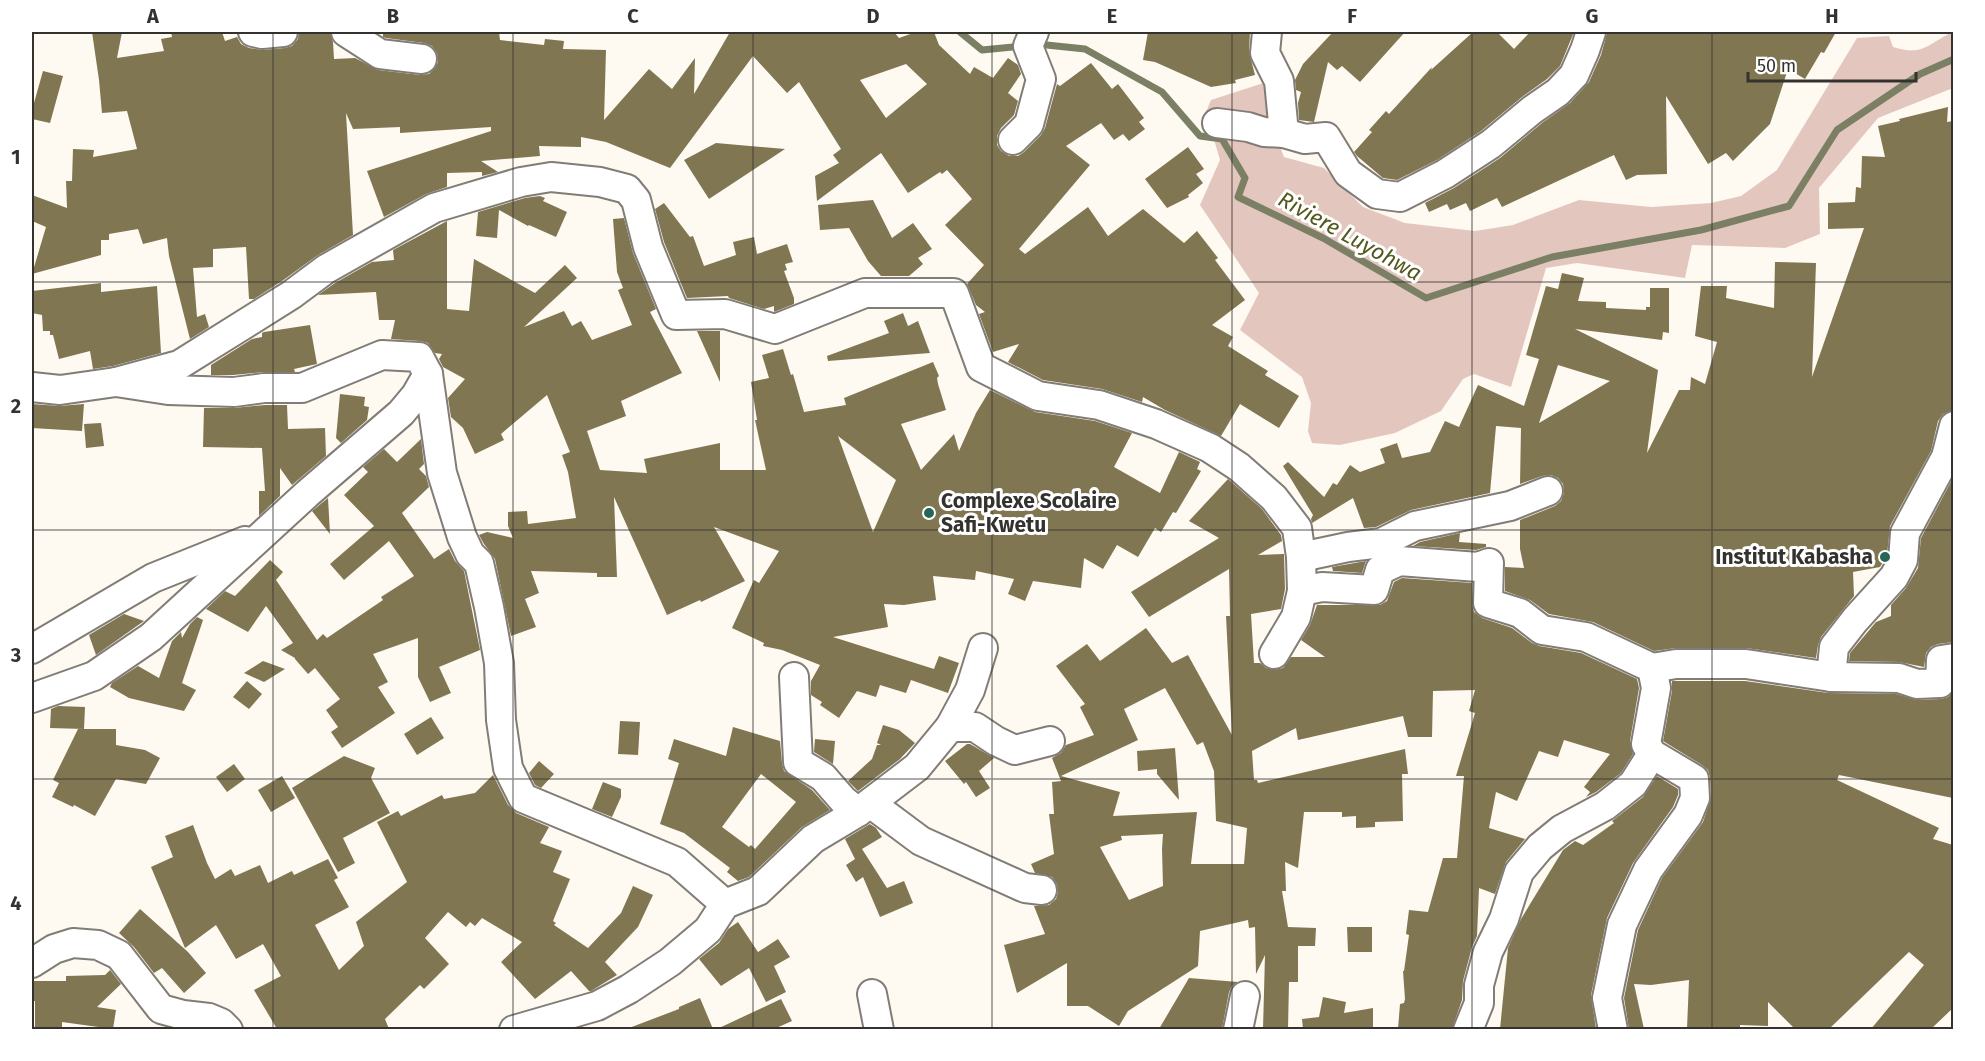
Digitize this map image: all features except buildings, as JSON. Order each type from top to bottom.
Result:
[{"type":"street","points":[[253,32],[262,34],[283,32]]},
{"type":"street","points":[[346,32],[380,54],[422,59]]},
{"type":"street","points":[[1013,140],[1029,124],[1041,79],[1028,46],[1034,32]]},
{"type":"street","points":[[1267,32],[1265,53],[1279,81],[1284,133]]},
{"type":"street","points":[[1217,123],[1264,132],[1284,133],[1305,139],[1326,137],[1348,173],[1377,194],[1400,197],[1445,174],[1491,144],[1558,92],[1574,75],[1591,32]]},
{"type":"street","points":[[32,387],[60,390],[116,382],[179,365],[291,295],[326,269],[434,208],[521,182],[551,177],[600,182],[627,189],[636,200],[648,247],[676,315],[725,314],[776,329],[865,293],[954,293],[981,367],[1038,396],[1099,405],[1156,424],[1210,448],[1239,467],[1274,498],[1297,528],[1302,591],[1296,617],[1274,654]]},
{"type":"street","points":[[116,382],[168,390],[223,392],[302,388],[382,355],[419,357],[428,374],[442,473],[462,537],[470,554],[479,563],[499,663],[501,720],[508,768],[523,798],[677,862],[725,904]]},
{"type":"street","points":[[32,698],[94,676],[151,637],[264,533],[401,413],[416,395],[428,374]]},
{"type":"street","points":[[1831,677],[1834,647],[1893,577],[1903,560],[1905,533],[1940,491],[1953,426]]},
{"type":"street","points":[[1301,557],[1348,547],[1382,543],[1415,526],[1510,506],[1548,491]]},
{"type":"street","points":[[32,649],[153,578],[264,533]]},
{"type":"street","points":[[1302,591],[1322,587],[1374,590],[1380,570],[1399,561],[1478,567],[1490,563],[1488,603],[1520,613],[1542,630],[1586,637],[1652,668],[1676,664],[1746,664],[1831,677],[1899,678],[1917,684],[1940,682],[1941,660],[1953,658]]},
{"type":"street","points":[[514,1029],[554,1020],[597,1006],[629,989],[670,962],[708,930],[725,904],[758,891],[813,839],[864,808],[917,767],[950,727],[969,690],[983,648]]},
{"type":"street","points":[[1613,1029],[1607,998],[1622,925],[1648,870],[1688,815],[1695,798],[1694,779],[1652,754],[1646,744],[1656,688],[1652,668]]},
{"type":"street","points":[[794,677],[798,762],[823,777],[843,800],[864,808],[921,841],[1025,888],[1042,890]]},
{"type":"street","points":[[950,727],[975,727],[1015,750],[1050,741]]},
{"type":"street","points":[[1468,1029],[1479,1003],[1479,985],[1488,952],[1504,919],[1519,872],[1540,847],[1562,829],[1605,806],[1633,784],[1652,754]]},
{"type":"street","points":[[32,963],[54,950],[73,943],[98,945],[119,955],[161,1009],[183,1015],[209,1018],[228,1029]]},
{"type":"street","points":[[872,994],[879,1029]]},
{"type":"street","points":[[1239,1029],[1245,996]]},
{"type":"shaded area","points":[[1953,32],[1953,88],[1878,118],[1819,188],[1820,234],[1785,248],[1692,245],[1685,278],[1577,263],[1546,268],[1511,387],[1474,374],[1463,379],[1441,411],[1395,433],[1340,445],[1312,443],[1308,431],[1311,403],[1302,377],[1240,330],[1259,293],[1200,205],[1220,160],[1206,112],[1211,100],[1285,76],[1279,144],[1284,157],[1324,168],[1363,207],[1405,223],[1475,231],[1513,225],[1579,200],[1651,207],[1711,203],[1741,196],[1777,170],[1857,38],[1889,36],[1893,47],[1903,50],[1919,50]]},
{"type":"waterway","name":"Riviere Luyohwa","points":[[960,32],[982,50],[1023,46]]},
{"type":"waterway","name":"Riviere Luyohwa","points":[[1037,44],[1085,49],[1162,92],[1200,136],[1222,139],[1245,178],[1238,197],[1323,238],[1426,298],[1552,257],[1701,230],[1789,206],[1837,130],[1920,74],[1954,59]]},
{"type":"place","name":"Complexe Scolaire Safi-Kwetu","points":[[929,513]]},
{"type":"place","name":"Institut Kabasha","points":[[1885,557]]}]
